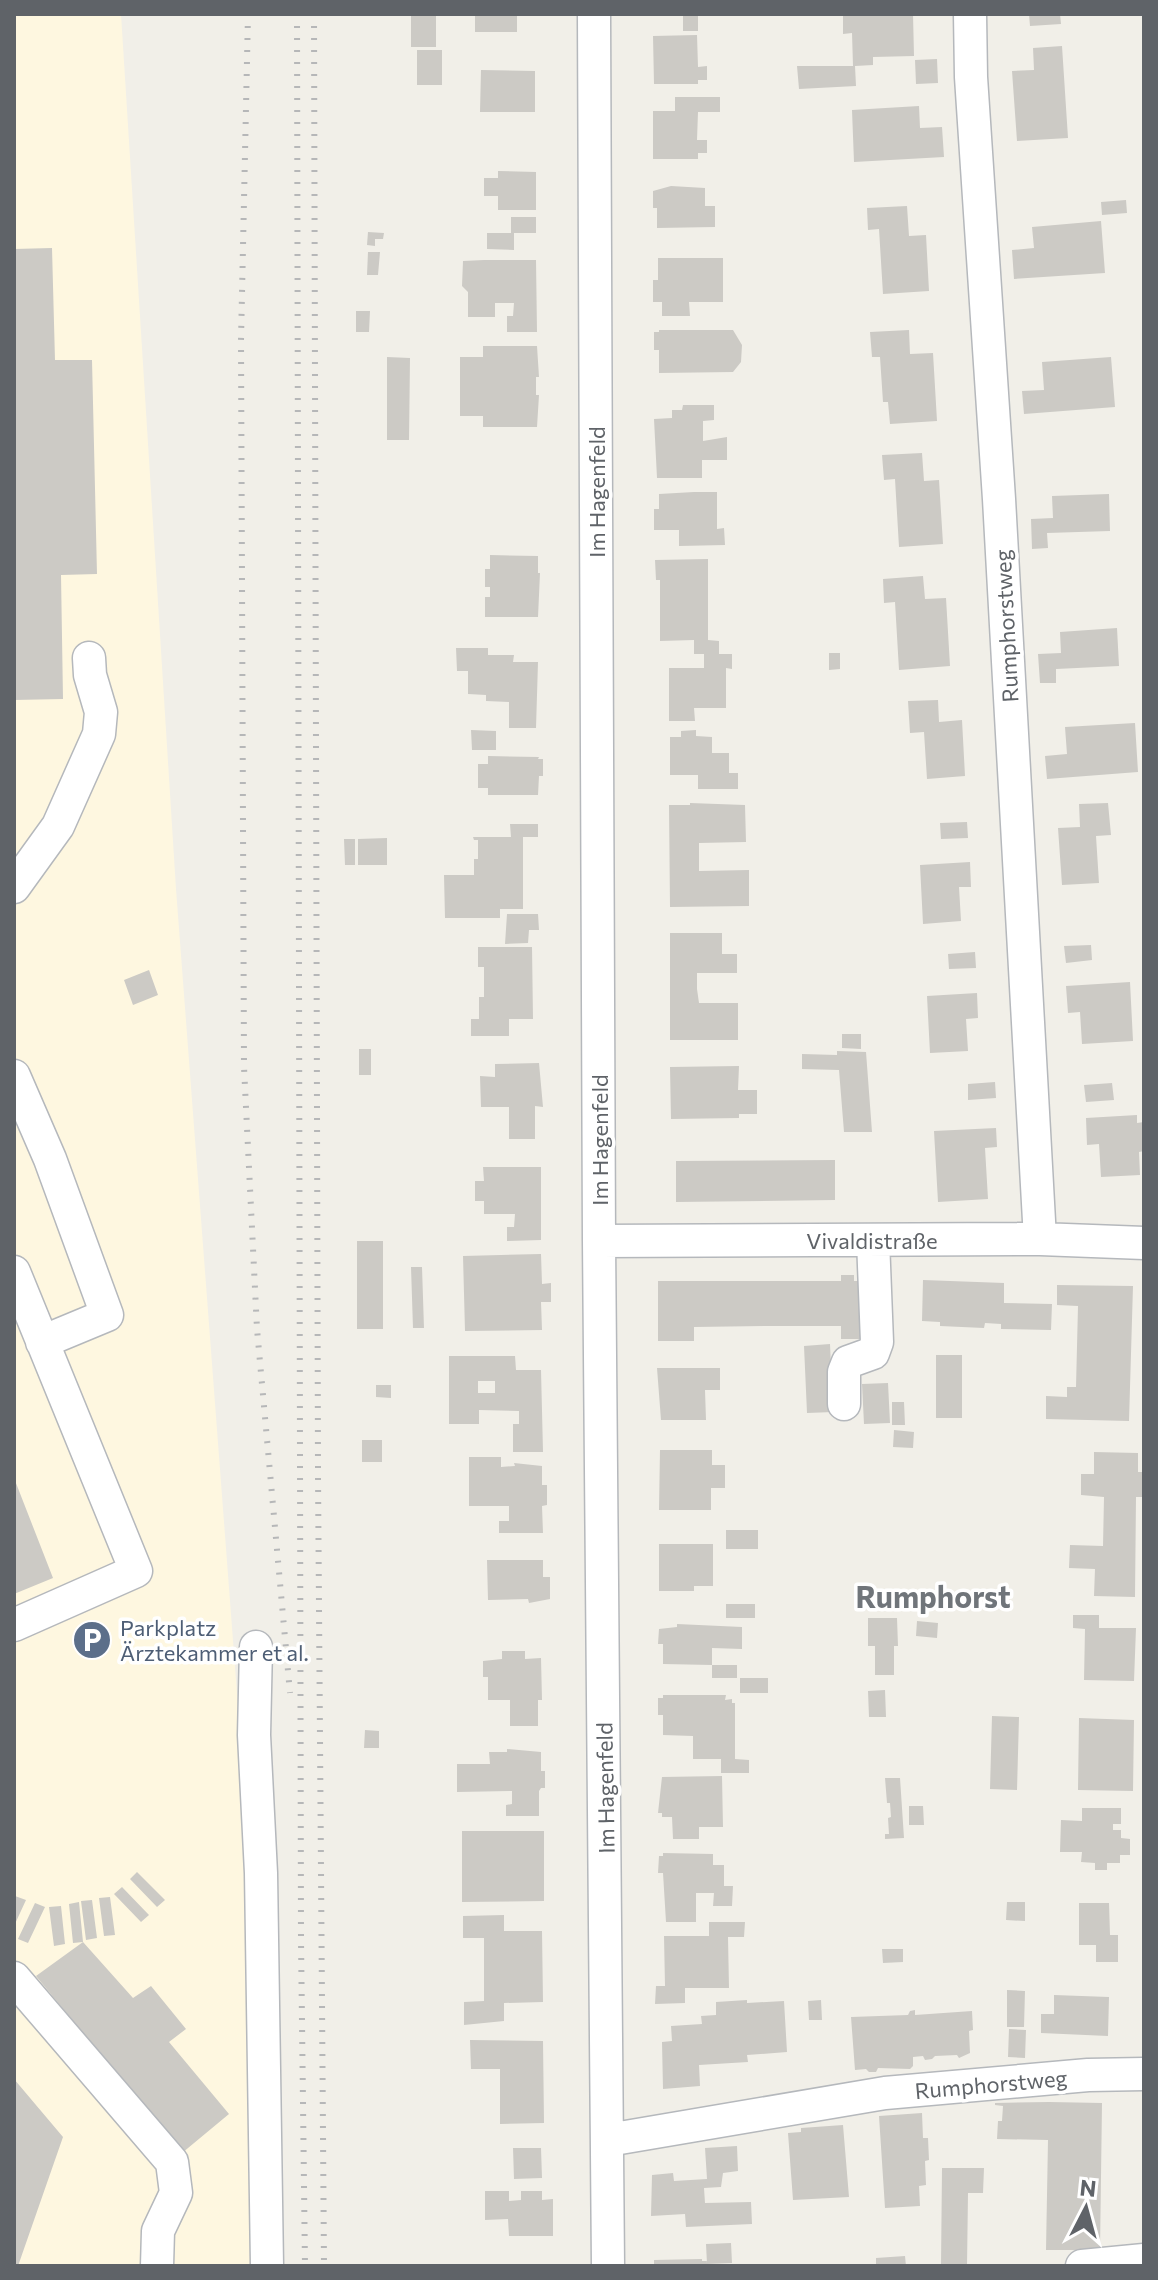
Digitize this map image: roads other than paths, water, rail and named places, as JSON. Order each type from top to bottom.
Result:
[{"type":"street","name":"Im Hagenfeld","points":[[594,14],[599,1241],[608,2266]]},
{"type":"street","name":"Rumphorstweg","points":[[970,14],[971,77],[999,499],[1040,1239]]},
{"type":"street","points":[[14,887],[58,826],[99,734],[101,712],[90,675],[89,658]]},
{"type":"street","points":[[14,1076],[50,1159],[107,1315],[42,1342]]},
{"type":"street","name":"Vivaldistraße","points":[[599,1241],[1040,1239],[1144,1243]]},
{"type":"street","points":[[844,1404],[844,1372],[848,1362],[873,1353],[877,1342],[873,1240]]},
{"type":"street","points":[[14,1272],[136,1571],[14,1625]]},
{"type":"street","points":[[256,1647],[254,1735],[261,1873],[267,2266]]},
{"type":"street","points":[[14,1978],[172,2162],[176,2193],[158,2231],[157,2266]]},
{"type":"street","name":"Rumphorstweg","points":[[608,2140],[839,2099],[1056,2078],[1144,2074]]},
{"type":"street","points":[[1082,2266],[1144,2260]]},
{"type":"railway","points":[[248,14],[241,340],[244,1067],[257,1329],[290,1693]]},
{"type":"railway","points":[[297,14],[301,1940],[305,2266]]},
{"type":"railway","points":[[314,14],[318,1475],[324,2266]]},
{"type":"place","name":"Parkplatz Ärztekammer et al.","points":[[92,1640]]},
{"type":"district","name":"Rumphorst","points":[[933,1595]]}]
